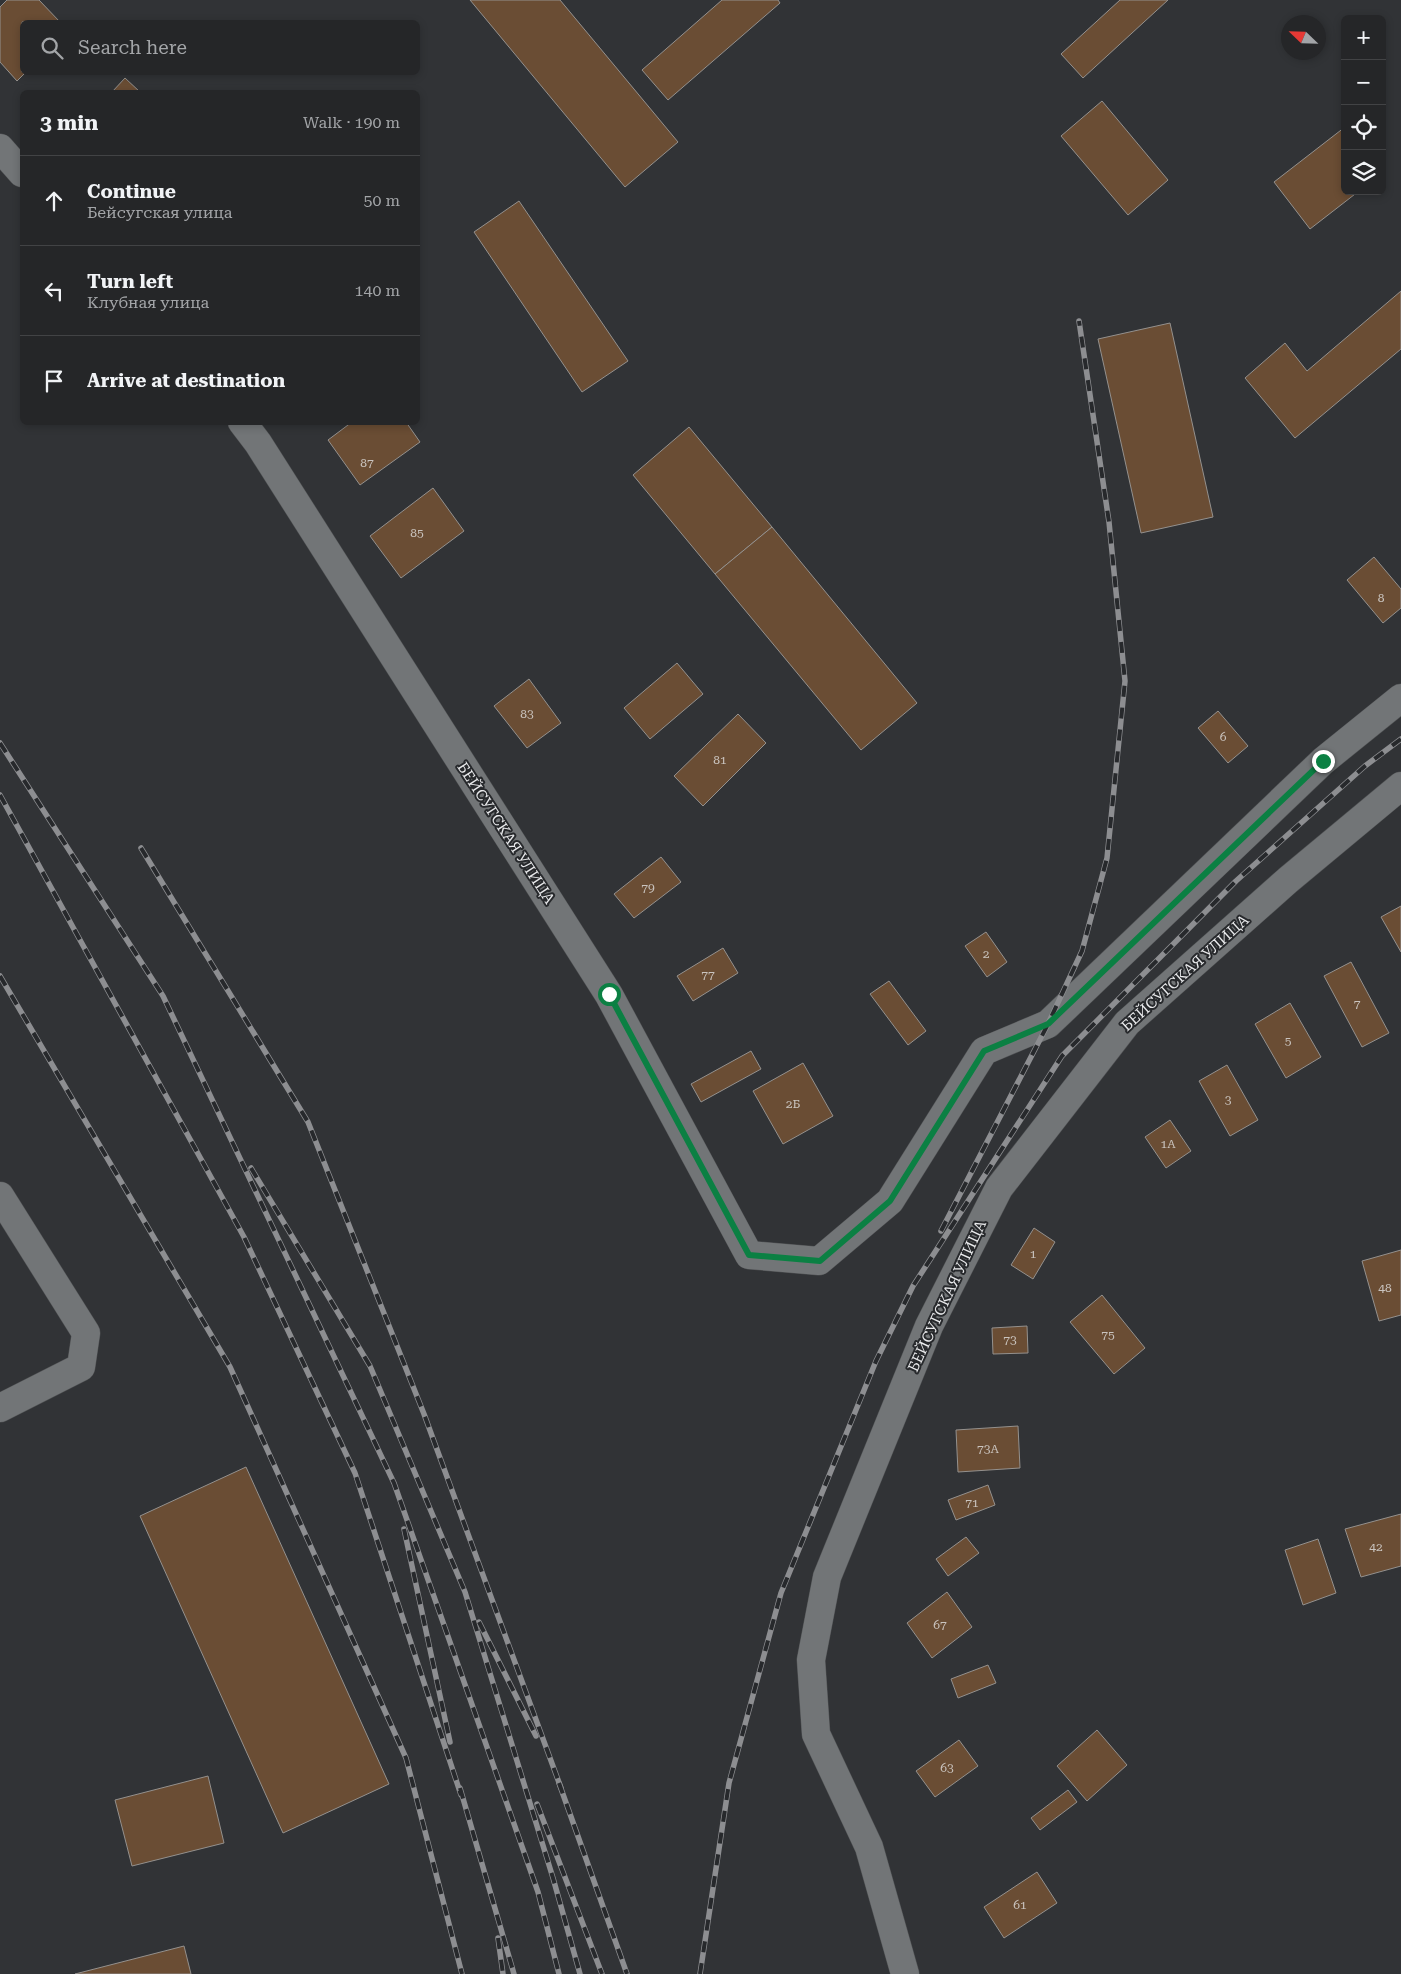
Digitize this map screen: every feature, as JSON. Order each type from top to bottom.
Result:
[{"type":"street","points":[[0,148],[20,171]]},
{"type":"street","name":"БЕЙСУГСКАЯ УЛИЦА","points":[[244,425],[258,443],[609,994],[749,1255],[820,1261],[890,1201],[984,1051],[1048,1024],[1323,761],[1401,698]]},
{"type":"street","name":"БЕЙСУГСКАЯ УЛИЦА","points":[[905,1974],[869,1847],[816,1734],[811,1660],[827,1576],[929,1326],[998,1188],[1127,1023],[1288,880],[1401,786]]},
{"type":"street","points":[[0,1196],[86,1333],[81,1367],[0,1408]]},
{"type":"building","points":[[7,0],[39,0],[58,20],[20,20],[20,75],[23,75],[17,81],[0,62],[0,7]]},
{"type":"building","points":[[470,0],[560,0],[678,142],[625,187]]},
{"type":"building","points":[[722,0],[778,0],[780,3],[668,100],[642,70]]},
{"type":"building","points":[[1120,0],[1168,0],[1083,78],[1061,54]]},
{"type":"building","points":[[125,78],[138,90],[114,90]]},
{"type":"building","points":[[1102,101],[1168,180],[1128,215],[1061,136]]},
{"type":"building","points":[[1341,130],[1341,195],[1354,195],[1310,229],[1274,182]]},
{"type":"building","points":[[519,201],[628,361],[582,392],[474,232]]},
{"type":"building","points":[[1401,291],[1401,349],[1295,438],[1245,378],[1285,343],[1307,371]]},
{"type":"building","points":[[1170,323],[1213,517],[1141,533],[1098,339]]},
{"type":"building","points":[[348,425],[408,425],[420,442],[360,485],[328,440]]},
{"type":"building","points":[[689,427],[772,527],[715,574],[633,475]]},
{"type":"building","points":[[433,488],[464,531],[401,578],[370,536]]},
{"type":"building","points":[[772,527],[917,703],[861,750],[715,574]]},
{"type":"building","points":[[1374,557],[1401,589],[1401,608],[1383,623],[1347,580]]},
{"type":"building","points":[[677,663],[703,694],[650,739],[624,708]]},
{"type":"building","points":[[529,679],[561,723],[527,748],[494,706]]},
{"type":"building","points":[[1218,711],[1248,746],[1228,763],[1198,728]]},
{"type":"building","points":[[738,714],[766,743],[703,806],[674,776]]},
{"type":"building","points":[[661,857],[681,882],[634,918],[614,894]]},
{"type":"building","points":[[1401,906],[1401,952],[1381,917]]},
{"type":"building","points":[[986,932],[1007,962],[987,977],[965,946]]},
{"type":"building","points":[[723,948],[738,973],[693,1001],[677,976]]},
{"type":"building","points":[[1351,962],[1389,1033],[1362,1047],[1324,976]]},
{"type":"building","points":[[889,981],[926,1031],[908,1045],[870,994]]},
{"type":"building","points":[[1290,1003],[1321,1057],[1286,1078],[1255,1024]]},
{"type":"building","points":[[751,1051],[761,1069],[701,1102],[691,1084]]},
{"type":"building","points":[[803,1063],[833,1116],[783,1144],[753,1091]]},
{"type":"building","points":[[1227,1065],[1258,1120],[1230,1136],[1199,1081]]},
{"type":"building","points":[[1170,1120],[1191,1151],[1166,1168],[1145,1137]]},
{"type":"building","points":[[1034,1228],[1055,1242],[1033,1279],[1011,1265]]},
{"type":"building","points":[[1401,1250],[1401,1315],[1379,1321],[1362,1261]]},
{"type":"building","points":[[1102,1295],[1145,1348],[1114,1374],[1070,1322]]},
{"type":"building","points":[[1027,1326],[1028,1353],[993,1354],[992,1328]]},
{"type":"building","points":[[1018,1426],[1020,1468],[958,1472],[956,1430]]},
{"type":"building","points":[[246,1467],[389,1784],[283,1833],[140,1516]]},
{"type":"building","points":[[988,1485],[995,1505],[956,1520],[948,1500]]},
{"type":"building","points":[[1401,1514],[1401,1566],[1361,1577],[1345,1529]]},
{"type":"building","points":[[966,1537],[979,1553],[948,1576],[936,1559]]},
{"type":"building","points":[[1318,1539],[1336,1593],[1303,1605],[1285,1550]]},
{"type":"building","points":[[947,1592],[972,1627],[932,1658],[907,1623]]},
{"type":"building","points":[[988,1665],[996,1683],[958,1698],[951,1679]]},
{"type":"building","points":[[1097,1730],[1127,1765],[1087,1801],[1057,1766]]},
{"type":"building","points":[[959,1740],[978,1766],[935,1797],[916,1771]]},
{"type":"building","points":[[208,1776],[224,1843],[132,1866],[115,1800]]},
{"type":"building","points":[[1068,1790],[1077,1802],[1040,1830],[1031,1818]]},
{"type":"building","points":[[1037,1872],[1057,1903],[1004,1938],[984,1907]]},
{"type":"building","points":[[184,1946],[191,1974],[75,1974]]},
{"type":"railway","points":[[941,1231],[1048,1024],[1082,951],[1107,858],[1125,681],[1109,522],[1079,321]]},
{"type":"railway","points":[[700,1974],[729,1783],[781,1593],[876,1361],[913,1286],[1062,1056],[1236,881],[1365,766],[1401,739]]},
{"type":"railway","points":[[0,743],[163,996],[394,1483],[538,1892],[559,1974]]},
{"type":"railway","points":[[0,795],[244,1237],[355,1473],[461,1795]]},
{"type":"railway","points":[[141,848],[308,1122],[424,1414],[561,1788]]},
{"type":"railway","points":[[0,976],[230,1367],[406,1758],[462,1974]]},
{"type":"railway","points":[[251,1168],[370,1366],[465,1592],[553,1878],[580,1974]]},
{"type":"railway","points":[[404,1529],[450,1742]]},
{"type":"railway","points":[[479,1622],[536,1736]]},
{"type":"railway","points":[[559,1783],[627,1974]]},
{"type":"railway","points":[[460,1788],[514,1974]]},
{"type":"railway","points":[[537,1804],[602,1974]]},
{"type":"railway","points":[[498,1938],[503,1974]]},
{"type":"route","points":[[609,994],[749,1255],[820,1261],[890,1201],[984,1051],[1048,1024],[1323,761]]}]
